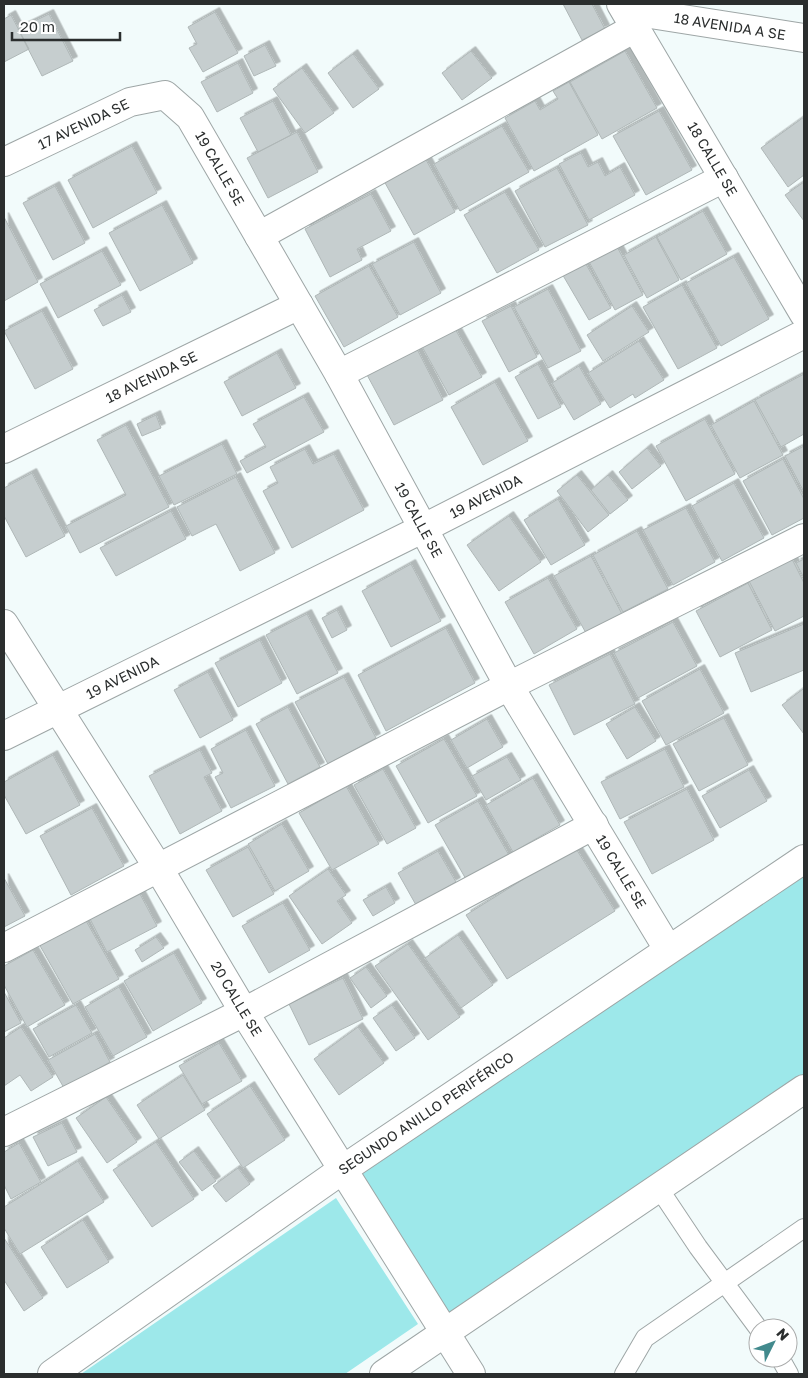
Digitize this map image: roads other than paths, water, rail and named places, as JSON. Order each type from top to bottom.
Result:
[{"type":"street","name":"18 AVENIDA A SE","points":[[627,14],[804,38]]},
{"type":"street","name":"18 CALLE SE","points":[[627,14],[804,314]]},
{"type":"street","points":[[259,236],[627,14]]},
{"type":"street","name":"19 CALLE SE","points":[[165,95],[190,116],[339,374],[509,686],[668,949]]},
{"type":"street","name":"17 AVENIDA SE","points":[[4,162],[130,102],[165,95]]},
{"type":"street","points":[[339,374],[724,178]]},
{"type":"street","name":"18 AVENIDA SE","points":[[4,449],[299,305]]},
{"type":"street","name":"19 AVENIDA","points":[[4,736],[424,528],[804,334]]},
{"type":"street","points":[[4,948],[160,869],[509,686],[804,538]]},
{"type":"street","name":"20 CALLE SE","points":[[4,624],[160,869],[244,1012],[444,1334],[471,1374]]},
{"type":"street","points":[[4,1132],[244,1012],[594,825]]},
{"type":"street","name":"SEGUNDO ANILLO PERIFÉRICO","points":[[52,1374],[342,1170],[804,858]]},
{"type":"street","points":[[384,1374],[804,1089]]},
{"type":"lane","points":[[658,1188],[698,1247],[751,1318]]},
{"type":"lane","points":[[624,1374],[645,1338],[724,1281],[804,1228]]}]
